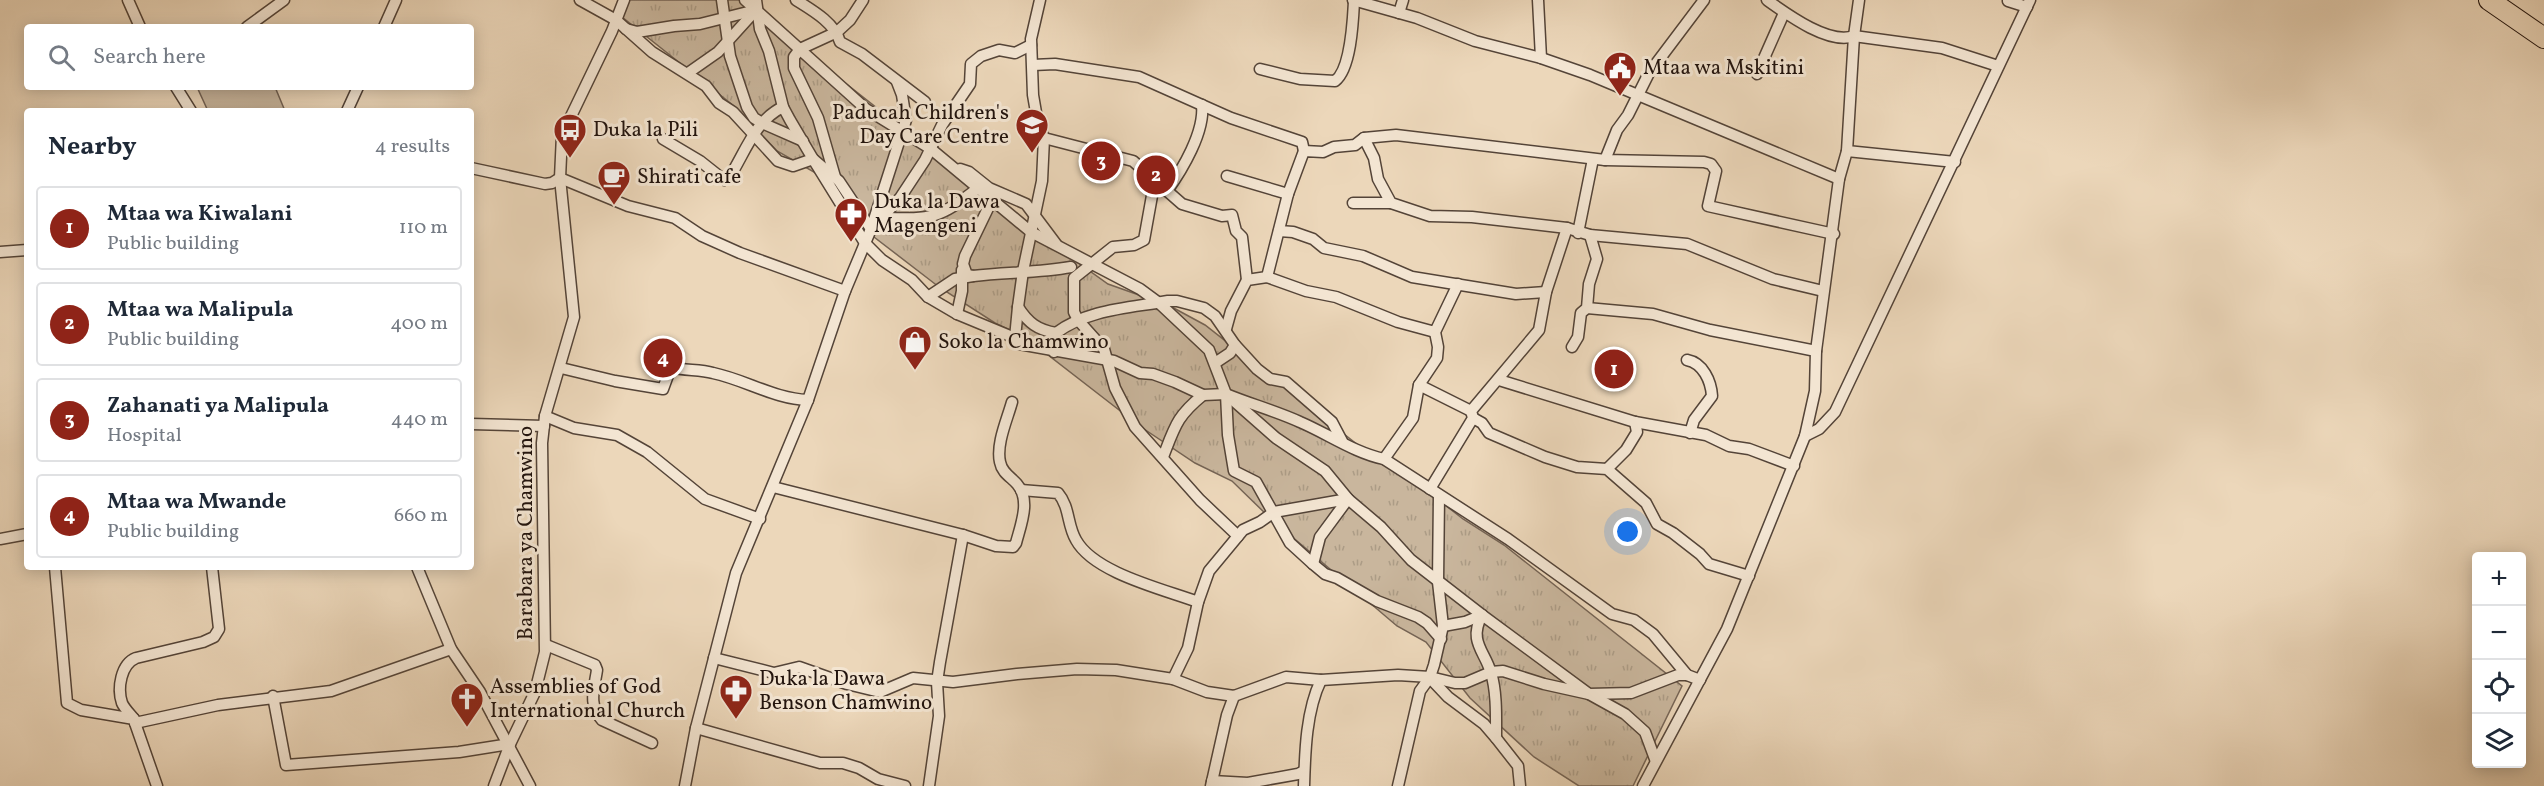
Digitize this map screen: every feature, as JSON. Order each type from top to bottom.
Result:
[{"type":"highway","points":[[2489,0],[2544,38]]},
{"type":"street","points":[[128,0],[139,24]]},
{"type":"street","points":[[251,24],[284,0]]},
{"type":"street","points":[[385,24],[396,0]]},
{"type":"street","points":[[580,0],[616,20],[652,52],[706,86],[719,103],[733,112],[753,137],[778,161],[794,166],[813,159]]},
{"type":"street","name":"Barabara ya Chamwino","points":[[494,786],[510,744],[535,692],[546,645],[542,442],[545,421],[574,317],[560,178],[562,135],[624,0]]},
{"type":"street","points":[[722,0],[728,42],[747,108],[762,123],[803,141]]},
{"type":"street","points":[[745,0],[756,5],[800,50],[866,109],[931,149],[1031,232],[1140,289],[1159,303],[1209,350],[1226,394],[1228,435],[1234,471],[1256,483],[1290,543],[1325,574],[1377,601],[1418,617],[1441,639]]},
{"type":"street","points":[[796,0],[816,13],[837,32],[840,42],[862,54],[925,102]]},
{"type":"street","points":[[835,177],[818,118],[794,68],[794,57],[800,50],[837,32],[850,20],[863,0]]},
{"type":"street","points":[[1015,338],[1023,272],[1042,182],[1044,138],[1038,124],[1033,95],[1031,45],[1040,0]]},
{"type":"street","points":[[1260,69],[1300,79],[1335,81],[1341,77],[1351,39],[1354,0],[1475,40],[1541,58],[1637,95],[1839,179]]},
{"type":"street","points":[[1399,13],[1403,0]]},
{"type":"street","points":[[1538,0],[1541,58]]},
{"type":"street","points":[[1605,160],[1617,130],[1628,115],[1649,74],[1704,0]]},
{"type":"street","points":[[1767,0],[1784,12],[1835,38],[1845,39],[1854,36],[1942,48],[1998,66]]},
{"type":"street","points":[[1642,786],[1727,629],[1805,436],[1815,391],[1816,351],[1823,291],[1834,234],[1839,179],[1847,151],[1854,36],[1859,0]]},
{"type":"street","points":[[1805,436],[1820,429],[1835,412],[2029,3],[2008,0]]},
{"type":"street","points":[[626,29],[637,32],[700,24],[726,19],[756,5]]},
{"type":"street","points":[[688,73],[728,42],[756,5]]},
{"type":"street","points":[[756,5],[783,107],[813,159],[865,243],[882,260],[912,280],[928,297],[957,314],[1015,338],[1019,344],[1108,361],[1140,373],[1153,374],[1175,381],[1203,395],[1226,394],[1297,420],[1342,441],[1364,455],[1384,459],[1508,539],[1612,614],[1634,620],[1653,634],[1687,675]]},
{"type":"street","points":[[1757,74],[1784,12]]},
{"type":"street","points":[[871,229],[900,198],[931,149],[942,125],[970,84],[970,64],[981,56],[999,50],[1015,53],[1031,45]]},
{"type":"street","points":[[1033,65],[1055,64],[1138,77],[1202,105],[1302,142],[1305,145],[1304,151],[1288,194],[1267,277]]},
{"type":"street","points":[[685,786],[696,728],[736,573],[808,400],[845,291],[871,229],[906,120],[897,82]]},
{"type":"street","points":[[178,90],[189,108]]},
{"type":"street","points":[[348,108],[357,90]]},
{"type":"street","points":[[1167,191],[1185,167],[1203,115],[1202,105]]},
{"type":"street","points":[[663,139],[700,160],[724,180],[729,178],[762,123],[772,112],[783,107]]},
{"type":"street","points":[[1304,151],[1323,152],[1334,147],[1355,145],[1364,138],[1396,135],[1593,159],[1712,164],[1716,171],[1708,206],[1834,234]]},
{"type":"street","points":[[1044,138],[1133,161],[1182,204],[1222,216],[1232,215],[1236,231],[1242,237],[1247,280],[1226,329]]},
{"type":"street","points":[[1364,138],[1374,158],[1378,179],[1391,203]]},
{"type":"street","points":[[1847,151],[1955,162]]},
{"type":"street","points":[[813,159],[835,177],[871,229]]},
{"type":"street","points":[[1578,233],[1593,159]]},
{"type":"street","points":[[950,166],[969,172],[989,188],[1026,204],[1035,214],[1073,273],[1072,297],[1078,320],[1104,349],[1122,405],[1135,428],[1200,500],[1238,536]]},
{"type":"street","points":[[474,169],[545,184],[560,178],[628,206],[675,218],[702,236],[740,253],[845,291]]},
{"type":"street","points":[[1227,176],[1288,194]]},
{"type":"street","points":[[928,297],[955,279],[967,277],[1023,272],[1073,273],[1091,264],[1113,247],[1134,245],[1144,240],[1155,179]]},
{"type":"street","points":[[882,218],[918,220],[933,217],[955,206],[978,188]]},
{"type":"street","points":[[957,314],[967,277],[963,264],[992,200]]},
{"type":"street","points":[[1353,203],[1391,203],[1430,216],[1472,217],[1567,228],[1590,235],[1687,244],[1773,279],[1823,291]]},
{"type":"street","points":[[1398,786],[1420,691],[1430,677],[1443,626],[1438,582],[1434,492],[1472,414],[1500,380],[1508,364],[1539,330],[1546,292],[1567,228]]},
{"type":"street","points":[[1279,231],[1293,232],[1313,238],[1324,248],[1363,256],[1412,278],[1516,294],[1546,292]]},
{"type":"street","points":[[1572,347],[1578,337],[1581,314],[1587,308],[1589,284],[1597,259],[1590,235]]},
{"type":"street","points":[[0,252],[24,250]]},
{"type":"street","points":[[1247,280],[1267,277],[1306,291],[1336,297],[1398,322],[1435,332]]},
{"type":"street","points":[[1384,459],[1413,418],[1419,385],[1437,358],[1438,347],[1435,332],[1458,284]]},
{"type":"street","points":[[1054,352],[1056,333],[1068,324],[1094,314],[1177,301],[1204,308],[1215,316],[1236,345],[1263,375],[1286,382],[1332,422],[1342,441]]},
{"type":"street","points":[[1018,307],[1030,322],[1041,330],[1056,333]]},
{"type":"street","points":[[1587,308],[1653,314],[1710,330],[1816,351]]},
{"type":"street","points":[[1215,363],[1230,353],[1236,345]]},
{"type":"street","points":[[1687,360],[1695,363],[1703,371],[1712,396],[1694,420],[1690,433]]},
{"type":"street","points":[[561,368],[615,381],[663,389],[671,367],[695,372],[712,372],[759,387],[787,399],[808,400]]},
{"type":"street","points":[[1500,380],[1635,422],[1706,435],[1729,446],[1749,449],[1794,466]]},
{"type":"street","points":[[1419,385],[1472,414],[1489,433],[1545,457],[1577,467],[1607,469],[1646,503],[1657,524],[1673,533],[1709,564],[1749,576]]},
{"type":"street","points":[[1226,394],[1291,449],[1325,471],[1348,499],[1438,582],[1589,694],[1635,720],[1645,732],[1655,759]]},
{"type":"street","points":[[1163,457],[1185,409],[1203,395]]},
{"type":"street","points":[[773,487],[963,535],[996,546],[1013,546],[1016,543],[1025,504],[1021,490],[1000,465],[999,453],[1012,402]]},
{"type":"street","points":[[1259,423],[1258,413],[1264,409]]},
{"type":"street","points":[[474,424],[545,421],[617,435],[647,452],[705,499],[760,519]]},
{"type":"street","points":[[1607,469],[1626,450],[1637,432],[1635,422]]},
{"type":"street","points":[[1021,490],[1058,493],[1068,508],[1076,541],[1100,565],[1198,602]]},
{"type":"street","points":[[1173,679],[1188,648],[1198,602],[1209,571],[1243,530],[1274,512],[1348,499]]},
{"type":"street","points":[[1313,564],[1320,537],[1348,499]]},
{"type":"street","points":[[0,539],[24,535]]},
{"type":"street","points":[[929,786],[939,716],[938,682],[947,613],[963,535]]},
{"type":"street","points":[[55,570],[67,703],[81,710],[134,721],[273,696],[331,691],[451,649]]},
{"type":"street","points":[[157,786],[134,721],[122,703],[120,686],[123,672],[129,662],[136,658],[203,642],[213,637],[219,629],[212,570]]},
{"type":"street","points":[[418,570],[451,649],[480,692],[531,786]]},
{"type":"street","points":[[1443,626],[1465,622],[1482,615]]},
{"type":"street","points":[[1482,615],[1478,622],[1478,641],[1491,672],[1496,738]]},
{"type":"street","points":[[546,645],[595,665],[597,670],[592,705],[596,714],[602,720],[652,743]]},
{"type":"street","points":[[714,658],[774,673],[799,667],[847,684],[879,692],[913,678],[953,682],[1077,669],[1116,670],[1173,679],[1207,692],[1234,696],[1286,677],[1321,680],[1398,675],[1430,677],[1465,683],[1491,672],[1516,674],[1544,684],[1589,694],[1631,693],[1678,675],[1687,675],[1700,680]]},
{"type":"street","points":[[1430,677],[1448,697],[1484,724],[1496,738],[1518,766],[1520,786]]},
{"type":"street","points":[[1304,786],[1315,693],[1321,680]]},
{"type":"street","points":[[273,696],[286,765],[459,752],[510,744]]},
{"type":"street","points":[[1234,696],[1211,783],[1248,783],[1304,771]]},
{"type":"street","points":[[696,728],[820,763],[843,763],[859,768],[878,779],[906,786]]},
{"type":"green space","points":[[623,0],[740,0],[1024,224],[1108,284],[1170,306],[1205,325],[1372,456],[1422,487],[1463,519],[1504,545],[1682,686],[1633,786],[1579,786],[1534,757],[1470,698],[1426,642],[1397,626],[1270,518],[1232,481],[1195,463],[1141,427],[1026,338],[995,323],[939,287],[874,237],[835,184],[777,151],[734,106],[617,13]]},
{"type":"green space","points":[[198,90],[276,90],[284,108],[207,108]]},
{"type":"place","name":"Mtaa wa Mskitini","points":[[1620,97]]},
{"type":"place","name":"Paducah Children's Day Care Centre","points":[[1032,154]]},
{"type":"place","name":"Duka la Pili","points":[[570,159]]},
{"type":"place","name":"Zahanati ya Malipula","points":[[1101,161]]},
{"type":"place","name":"Mtaa wa Malipula","points":[[1156,175]]},
{"type":"place","name":"Shirati cafe","points":[[614,206]]},
{"type":"place","name":"Duka la Dawa Magengeni","points":[[851,243]]},
{"type":"place","name":"Mtaa wa Mwande","points":[[663,358]]},
{"type":"place","name":"Mtaa wa Kiwalani","points":[[1614,369]]},
{"type":"place","name":"Soko la Chamwino","points":[[915,371]]},
{"type":"place","name":"Duka la Dawa Benson Chamwino","points":[[736,720]]},
{"type":"place","name":"Assemblies of God International Church","points":[[467,728]]}]
